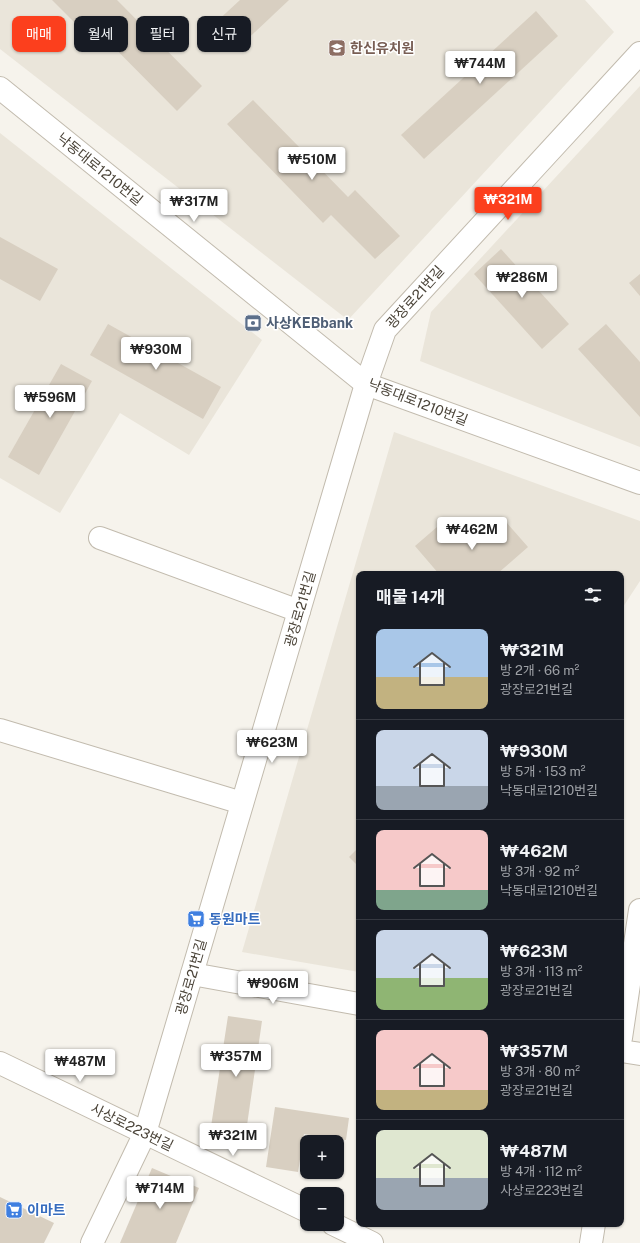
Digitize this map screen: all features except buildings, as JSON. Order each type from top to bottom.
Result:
[{"type":"street","name":"광장로21번길","points":[[92,1243],[145,1133],[366,384],[385,330],[640,52]]},
{"type":"street","name":"낙동대로1210번길","points":[[0,88],[366,384],[640,483]]},
{"type":"street","points":[[100,538],[299,611]]},
{"type":"street","points":[[0,730],[242,803]]},
{"type":"street","points":[[624,1018],[640,910]]},
{"type":"street","points":[[192,974],[356,1003]]},
{"type":"street","points":[[624,1051],[640,1054]]},
{"type":"street","name":"사상로223번길","points":[[0,1063],[300,1209]]},
{"type":"street","points":[[591,1243],[594,1227]]},
{"type":"street","points":[[344,1229],[372,1243]]},
{"type":"shaded area","points":[[0,0],[585,0],[614,32],[348,320],[0,49]]},
{"type":"shaded area","points":[[640,86],[640,447],[420,361],[431,312]]},
{"type":"shaded area","points":[[0,133],[262,340],[189,455],[120,413],[60,513],[0,478]]},
{"type":"shaded area","points":[[394,432],[640,521],[640,581],[624,605],[624,571],[356,571],[356,971],[242,952]]},
{"type":"place","name":"한신유치원","points":[[337,48]]},
{"type":"place","name":"사상KEBbank","points":[[253,323]]},
{"type":"place","name":"동원마트","points":[[196,919]]},
{"type":"place","name":"이마트","points":[[14,1210]]}]
